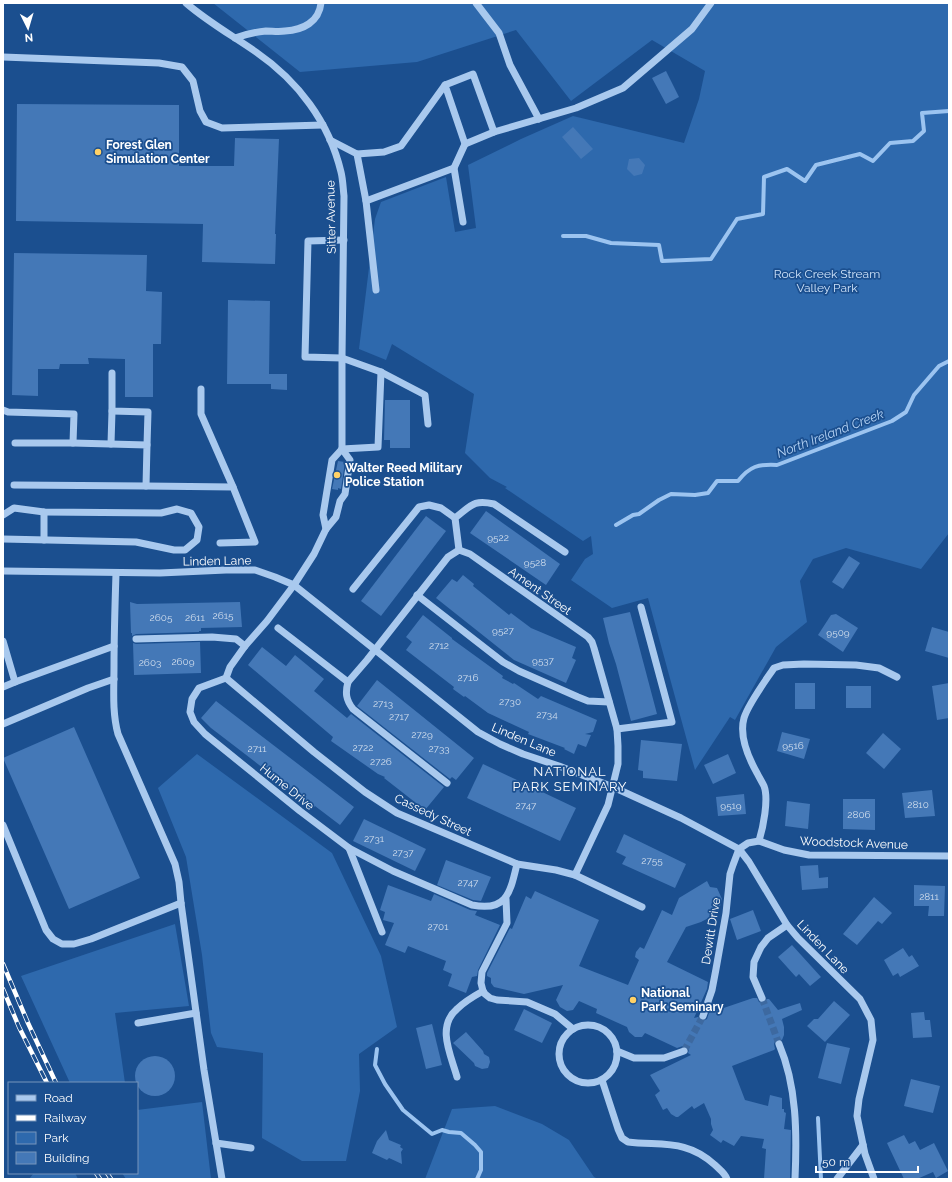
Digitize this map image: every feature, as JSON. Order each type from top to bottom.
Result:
[{"type":"street","name":"Sitter Avenue","points":[[186,3],[202,17],[236,38],[277,68],[293,84],[309,102],[323,125],[337,158],[341,174],[344,196],[342,449],[350,460],[345,494],[340,501],[336,517],[326,529],[314,554],[294,585]]},
{"type":"street","points":[[236,38],[248,34],[268,31],[287,31],[304,28],[320,13],[321,3]]},
{"type":"street","points":[[476,3],[499,33],[510,65],[539,119]]},
{"type":"street","points":[[462,222],[454,168],[465,144],[494,132],[576,108],[623,88],[692,29],[711,3]]},
{"type":"street","points":[[3,57],[159,62],[182,67],[193,80],[200,110],[206,122],[222,128],[323,125]]},
{"type":"street","points":[[330,140],[356,154],[384,152],[401,146],[445,85],[473,74],[494,132]]},
{"type":"street","points":[[445,85],[465,144]]},
{"type":"street","points":[[356,154],[366,201],[376,290]]},
{"type":"street","points":[[366,201],[454,168]]},
{"type":"street","points":[[344,240],[308,241],[305,357],[342,358],[382,372],[426,395],[428,424]]},
{"type":"street","points":[[326,529],[323,515],[332,460],[342,449],[378,447],[382,372]]},
{"type":"street","points":[[111,444],[112,373]]},
{"type":"street","points":[[201,388],[201,414],[255,542],[220,543]]},
{"type":"street","points":[[3,410],[8,412],[74,414],[73,443]]},
{"type":"street","points":[[112,411],[148,412],[146,486]]},
{"type":"street","points":[[15,443],[147,445]]},
{"type":"street","points":[[14,485],[233,487]]},
{"type":"street","points":[[455,518],[474,503],[484,502],[494,504],[566,552]]},
{"type":"street","points":[[353,589],[420,507],[429,505],[441,508],[455,518],[459,550],[448,556],[375,650],[348,682],[346,689],[348,703],[353,708],[447,783]]},
{"type":"street","points":[[3,515],[14,508],[44,512],[160,513],[177,509],[190,513],[199,527],[197,540],[184,550],[174,550],[136,542],[3,539]]},
{"type":"street","points":[[44,512],[44,540]]},
{"type":"street","name":"Ament Street","points":[[459,550],[470,554],[588,637],[592,642],[617,729],[618,764],[612,787]]},
{"type":"street","name":"Linden Lane","points":[[3,571],[160,573],[255,570],[275,577],[294,585],[478,732],[500,744],[524,754],[612,787],[681,818],[739,849],[749,862],[787,925],[798,938],[860,999],[871,1020],[873,1040],[858,1110],[858,1126],[869,1168],[874,1179]]},
{"type":"street","points":[[116,573],[114,713],[118,734],[175,864],[179,882],[196,1013],[222,1179]]},
{"type":"street","points":[[226,678],[230,668],[245,646],[294,585]]},
{"type":"street","points":[[417,595],[503,662],[519,671],[588,701],[609,702]]},
{"type":"street","points":[[617,729],[672,722],[641,607]]},
{"type":"street","points":[[278,628],[348,682]]},
{"type":"street","points":[[136,639],[212,637],[236,639],[245,646]]},
{"type":"street","points":[[3,640],[15,682]]},
{"type":"street","points":[[3,687],[114,646]]},
{"type":"street","points":[[739,849],[748,843],[759,840],[766,797],[764,786],[756,772],[748,752],[743,735],[743,726],[745,716],[753,700],[774,668],[783,665],[804,664],[856,665],[879,668],[897,677]]},
{"type":"street","name":"Hume Drive","points":[[226,678],[199,688],[192,699],[190,712],[194,722],[204,734],[300,811],[349,848],[400,874],[472,905],[483,908],[499,904],[506,899]]},
{"type":"street","name":"Cassedy Street","points":[[226,678],[314,752],[365,792],[397,813],[517,864],[556,870],[575,875],[642,907]]},
{"type":"street","points":[[3,724],[88,688],[114,679]]},
{"type":"street","points":[[575,875],[608,804],[612,787]]},
{"type":"street","points":[[3,825],[46,930],[53,939],[62,944],[74,944],[90,939],[181,903]]},
{"type":"street","name":"Woodstock Avenue","points":[[759,840],[784,850],[809,855],[949,856]]},
{"type":"street","points":[[349,848],[382,932]]},
{"type":"street","name":"Dewitt Drive","points":[[703,1016],[712,990],[716,969],[726,913],[730,874],[739,849]]},
{"type":"street","points":[[517,864],[514,878],[506,899],[507,923],[482,972],[481,983],[483,991],[490,998],[497,1000],[527,1002],[555,1014],[573,1029]]},
{"type":"street","points":[[762,998],[753,977],[754,962],[761,947],[768,938],[787,925]]},
{"type":"street","points":[[457,1077],[446,1041],[446,1026],[455,1010],[483,991]]},
{"type":"street","points":[[138,1023],[196,1013]]},
{"type":"street","points":[[586,1025],[598,1027],[604,1030],[613,1039],[617,1051],[617,1058],[612,1071],[602,1080],[588,1083],[580,1082],[568,1075],[563,1070],[558,1056],[559,1048],[564,1037],[573,1029],[586,1025]]},
{"type":"street","points":[[779,1044],[786,1059],[793,1100],[796,1144],[795,1179]]},
{"type":"street","points":[[617,1051],[634,1058],[664,1058],[684,1051]]},
{"type":"street","points":[[602,1080],[615,1123],[622,1138],[628,1142],[674,1145],[690,1149],[711,1161],[727,1179]]},
{"type":"street","points":[[216,1143],[252,1148]]},
{"type":"street","points":[[837,1179],[863,1145]]},
{"type":"green space","name":"Rock Creek Stream Valley Park","points":[[213,3],[949,3],[949,533],[921,569],[846,548],[813,559],[800,581],[807,622],[776,647],[735,720],[730,717],[695,770],[648,598],[612,608],[571,580],[585,559],[593,554],[591,536],[583,541],[505,488],[507,487],[490,478],[465,453],[474,394],[392,344],[386,360],[359,349],[375,219],[381,202],[446,177],[455,232],[476,228],[468,165],[573,116],[684,143],[699,99],[705,71],[652,40],[571,101],[516,30],[417,62],[300,72]]},
{"type":"green space","points":[[197,754],[332,853],[381,956],[397,1027],[359,1054],[360,1091],[346,1161],[302,1161],[262,1138],[263,1053],[217,1047],[211,1033],[202,955],[186,857],[158,788]]},
{"type":"green space","points":[[175,924],[189,1006],[115,1013],[125,1082],[70,1082],[21,976]]},
{"type":"green space","points":[[202,1102],[211,1179],[126,1179],[123,1174],[138,1174],[138,1110]]},
{"type":"green space","points":[[495,1106],[542,1124],[569,1140],[594,1177],[598,1179],[425,1179],[452,1109]]},
{"type":"green space","points":[[33,1174],[76,1174],[78,1179],[29,1179]]},
{"type":"building","points":[[666,71],[679,97],[666,104],[652,78]]},
{"type":"building","name":"Forest Glen Simulation Center","points":[[17,104],[179,105],[179,166],[234,166],[235,138],[279,139],[275,264],[202,262],[203,224],[16,221]]},
{"type":"building","points":[[573,127],[593,149],[581,159],[562,137]]},
{"type":"building","points":[[639,158],[645,165],[642,174],[634,176],[627,169],[629,159]]},
{"type":"building","points":[[14,253],[147,255],[146,291],[162,292],[161,344],[153,344],[153,397],[125,397],[125,359],[88,358],[89,364],[60,364],[59,369],[38,369],[38,396],[12,395]]},
{"type":"building","points":[[228,300],[270,301],[269,374],[287,374],[287,390],[271,389],[271,384],[227,384]]},
{"type":"building","points":[[385,400],[410,400],[410,448],[390,448],[390,440],[384,440]]},
{"type":"building","points":[[338,461],[345,462],[341,489],[338,488],[338,490],[332,489]]},
{"type":"building","points":[[486,511],[560,564],[546,585],[470,533]]},
{"type":"building","points":[[426,516],[446,531],[381,616],[361,601]]},
{"type":"building","points":[[849,556],[860,563],[843,589],[832,582]]},
{"type":"building","points":[[463,575],[474,584],[473,586],[509,615],[511,613],[531,628],[576,647],[572,658],[576,660],[566,683],[514,660],[436,598],[452,579],[457,582]]},
{"type":"building","points":[[130,602],[137,604],[240,602],[242,627],[201,628],[201,631],[199,632],[136,634],[132,636]]},
{"type":"building","points":[[630,612],[657,714],[631,721],[603,618]]},
{"type":"building","points":[[836,614],[858,628],[843,652],[818,635],[831,615]]},
{"type":"building","points":[[423,615],[452,639],[503,676],[502,678],[513,684],[514,683],[538,699],[541,696],[597,720],[593,732],[585,734],[591,735],[586,747],[578,744],[574,754],[564,749],[565,748],[528,734],[529,732],[488,713],[453,689],[454,687],[406,650],[412,642],[406,637]]},
{"type":"building","points":[[932,627],[949,632],[949,658],[925,651]]},
{"type":"building","points":[[200,642],[201,673],[134,675],[133,643]]},
{"type":"building","points":[[262,647],[286,666],[295,655],[324,679],[314,691],[347,718],[351,714],[444,787],[425,810],[384,778],[385,777],[378,774],[331,741],[333,737],[248,665]]},
{"type":"building","points":[[377,680],[474,758],[456,780],[452,777],[450,779],[357,706]]},
{"type":"building","points":[[795,683],[815,683],[815,709],[795,709]]},
{"type":"building","points":[[949,683],[949,718],[937,720],[932,686]]},
{"type":"building","points":[[846,686],[871,686],[871,708],[846,708]]},
{"type":"building","points":[[216,701],[354,807],[340,825],[262,769],[263,768],[211,728],[201,718]]},
{"type":"building","points":[[74,727],[140,878],[69,909],[3,758]]},
{"type":"building","points":[[782,732],[810,739],[804,759],[777,751]]},
{"type":"building","points":[[883,733],[901,749],[884,769],[866,753]]},
{"type":"building","points":[[641,740],[682,744],[677,781],[643,778],[643,771],[638,770]]},
{"type":"building","points":[[728,754],[736,773],[713,784],[704,765]]},
{"type":"building","points":[[483,764],[576,808],[560,841],[467,798]]},
{"type":"building","points":[[932,790],[935,816],[905,818],[902,793]]},
{"type":"building","points":[[744,794],[746,814],[718,816],[716,797]]},
{"type":"building","points":[[843,799],[875,799],[875,830],[843,829]]},
{"type":"building","points":[[787,801],[810,804],[808,829],[785,826]]},
{"type":"building","points":[[364,819],[426,849],[415,871],[353,841]]},
{"type":"building","points":[[624,834],[686,864],[675,888],[622,864],[626,857],[616,852]]},
{"type":"building","points":[[446,860],[491,877],[481,901],[473,900],[437,885]]},
{"type":"building","points":[[818,865],[819,878],[828,877],[828,888],[802,890],[800,866]]},
{"type":"building","points":[[707,881],[710,887],[717,888],[722,899],[718,913],[701,922],[686,927],[667,962],[708,982],[707,989],[694,1018],[698,1017],[702,1021],[707,1019],[709,1013],[753,998],[757,998],[759,1002],[762,1003],[769,999],[778,1010],[800,1003],[802,1010],[782,1019],[784,1035],[782,1040],[778,1039],[775,1041],[774,1050],[732,1066],[745,1100],[768,1106],[770,1095],[782,1098],[782,1109],[784,1109],[784,1112],[786,1113],[784,1129],[791,1130],[790,1179],[764,1179],[766,1149],[762,1148],[764,1139],[741,1136],[734,1146],[723,1140],[721,1143],[710,1135],[713,1130],[711,1119],[704,1103],[694,1109],[692,1106],[678,1117],[671,1114],[667,1108],[663,1110],[655,1095],[660,1091],[650,1075],[691,1055],[688,1053],[689,1050],[687,1047],[683,1046],[677,1048],[645,1033],[642,1037],[635,1037],[629,1032],[627,1027],[596,1013],[597,1009],[579,1001],[573,1010],[567,1011],[560,1007],[556,1000],[563,985],[524,994],[494,987],[491,983],[491,978],[487,976],[487,973],[510,928],[512,929],[526,896],[531,899],[535,891],[599,920],[579,966],[628,985],[639,960],[635,957],[636,952],[640,947],[644,949],[662,910],[672,915],[679,898]]},
{"type":"building","points":[[388,885],[431,901],[434,894],[470,910],[477,911],[475,915],[500,925],[478,970],[477,976],[472,977],[466,993],[448,986],[452,974],[443,970],[446,961],[408,946],[405,953],[385,945],[394,923],[383,920],[385,912],[380,910]]},
{"type":"building","points":[[914,885],[945,886],[944,916],[928,916],[929,906],[914,906]]},
{"type":"building","points":[[874,897],[892,913],[882,924],[878,921],[857,945],[843,934]]},
{"type":"building","points":[[753,910],[761,931],[737,940],[730,919]]},
{"type":"building","points":[[792,945],[821,977],[810,986],[799,974],[796,977],[778,957]]},
{"type":"building","points":[[903,948],[909,957],[912,955],[919,966],[900,977],[898,973],[893,976],[884,960]]},
{"type":"building","points":[[834,1001],[850,1015],[825,1042],[807,1026],[814,1019],[818,1019]]},
{"type":"building","points":[[524,1009],[552,1023],[542,1043],[514,1030]]},
{"type":"building","points":[[924,1012],[925,1020],[930,1020],[932,1037],[913,1038],[911,1013]]},
{"type":"building","points":[[432,1024],[442,1065],[426,1069],[416,1028]]},
{"type":"building","points":[[466,1032],[484,1054],[489,1057],[490,1062],[488,1068],[482,1069],[475,1066],[474,1063],[453,1043]]},
{"type":"building","points":[[827,1043],[850,1048],[841,1084],[818,1078]]},
{"type":"building","points":[[155,1056],[163,1058],[169,1062],[175,1076],[173,1084],[169,1090],[163,1094],[155,1096],[147,1094],[141,1090],[135,1076],[137,1068],[141,1062],[147,1058]]},
{"type":"building","points":[[911,1079],[940,1086],[933,1113],[904,1106]]},
{"type":"building","points":[[386,1130],[389,1140],[401,1145],[400,1147],[403,1149],[401,1152],[402,1164],[389,1158],[387,1160],[372,1153],[377,1141]]},
{"type":"building","points":[[904,1135],[909,1144],[915,1141],[920,1150],[934,1143],[948,1171],[936,1178],[933,1172],[917,1179],[904,1179],[887,1143]]},
{"type":"waterway","points":[[563,236],[586,236],[611,243],[659,245],[662,261],[711,259],[737,219],[763,214],[764,177],[787,169],[805,181],[816,165],[860,154],[873,161],[890,143],[913,141],[924,131],[922,113],[949,111]]},
{"type":"waterway","name":"North Ireland Creek","points":[[616,525],[633,515],[639,514],[659,500],[671,494],[695,495],[708,493],[717,481],[738,481],[746,472],[755,467],[777,465],[892,421],[906,412],[914,395],[939,366],[949,361]]},
{"type":"waterway","points":[[377,1049],[375,1065],[385,1084],[403,1110],[432,1134],[442,1130],[461,1133],[481,1152],[481,1170],[477,1179]]},
{"type":"waterway","points":[[818,1118],[821,1179]]},
{"type":"tunnel","points":[[762,998],[779,1044]]},
{"type":"tunnel","points":[[684,1051],[703,1016]]},
{"type":"railway","points":[[3,964],[56,1082]]},
{"type":"railway","points":[[3,989],[19,1027],[46,1082]]},
{"type":"railway","points":[[97,1174],[100,1179]]},
{"type":"railway","points":[[108,1174],[111,1179]]},
{"type":"place","name":"Forest Glen Simulation Center","points":[[98,152]]},
{"type":"place","name":"Walter Reed Military Police Station","points":[[337,475]]},
{"type":"place","name":"National Park Seminary","points":[[633,1000]]},
{"type":"district","name":"NATIONAL PARK SEMINARY","points":[[570,778]]}]
